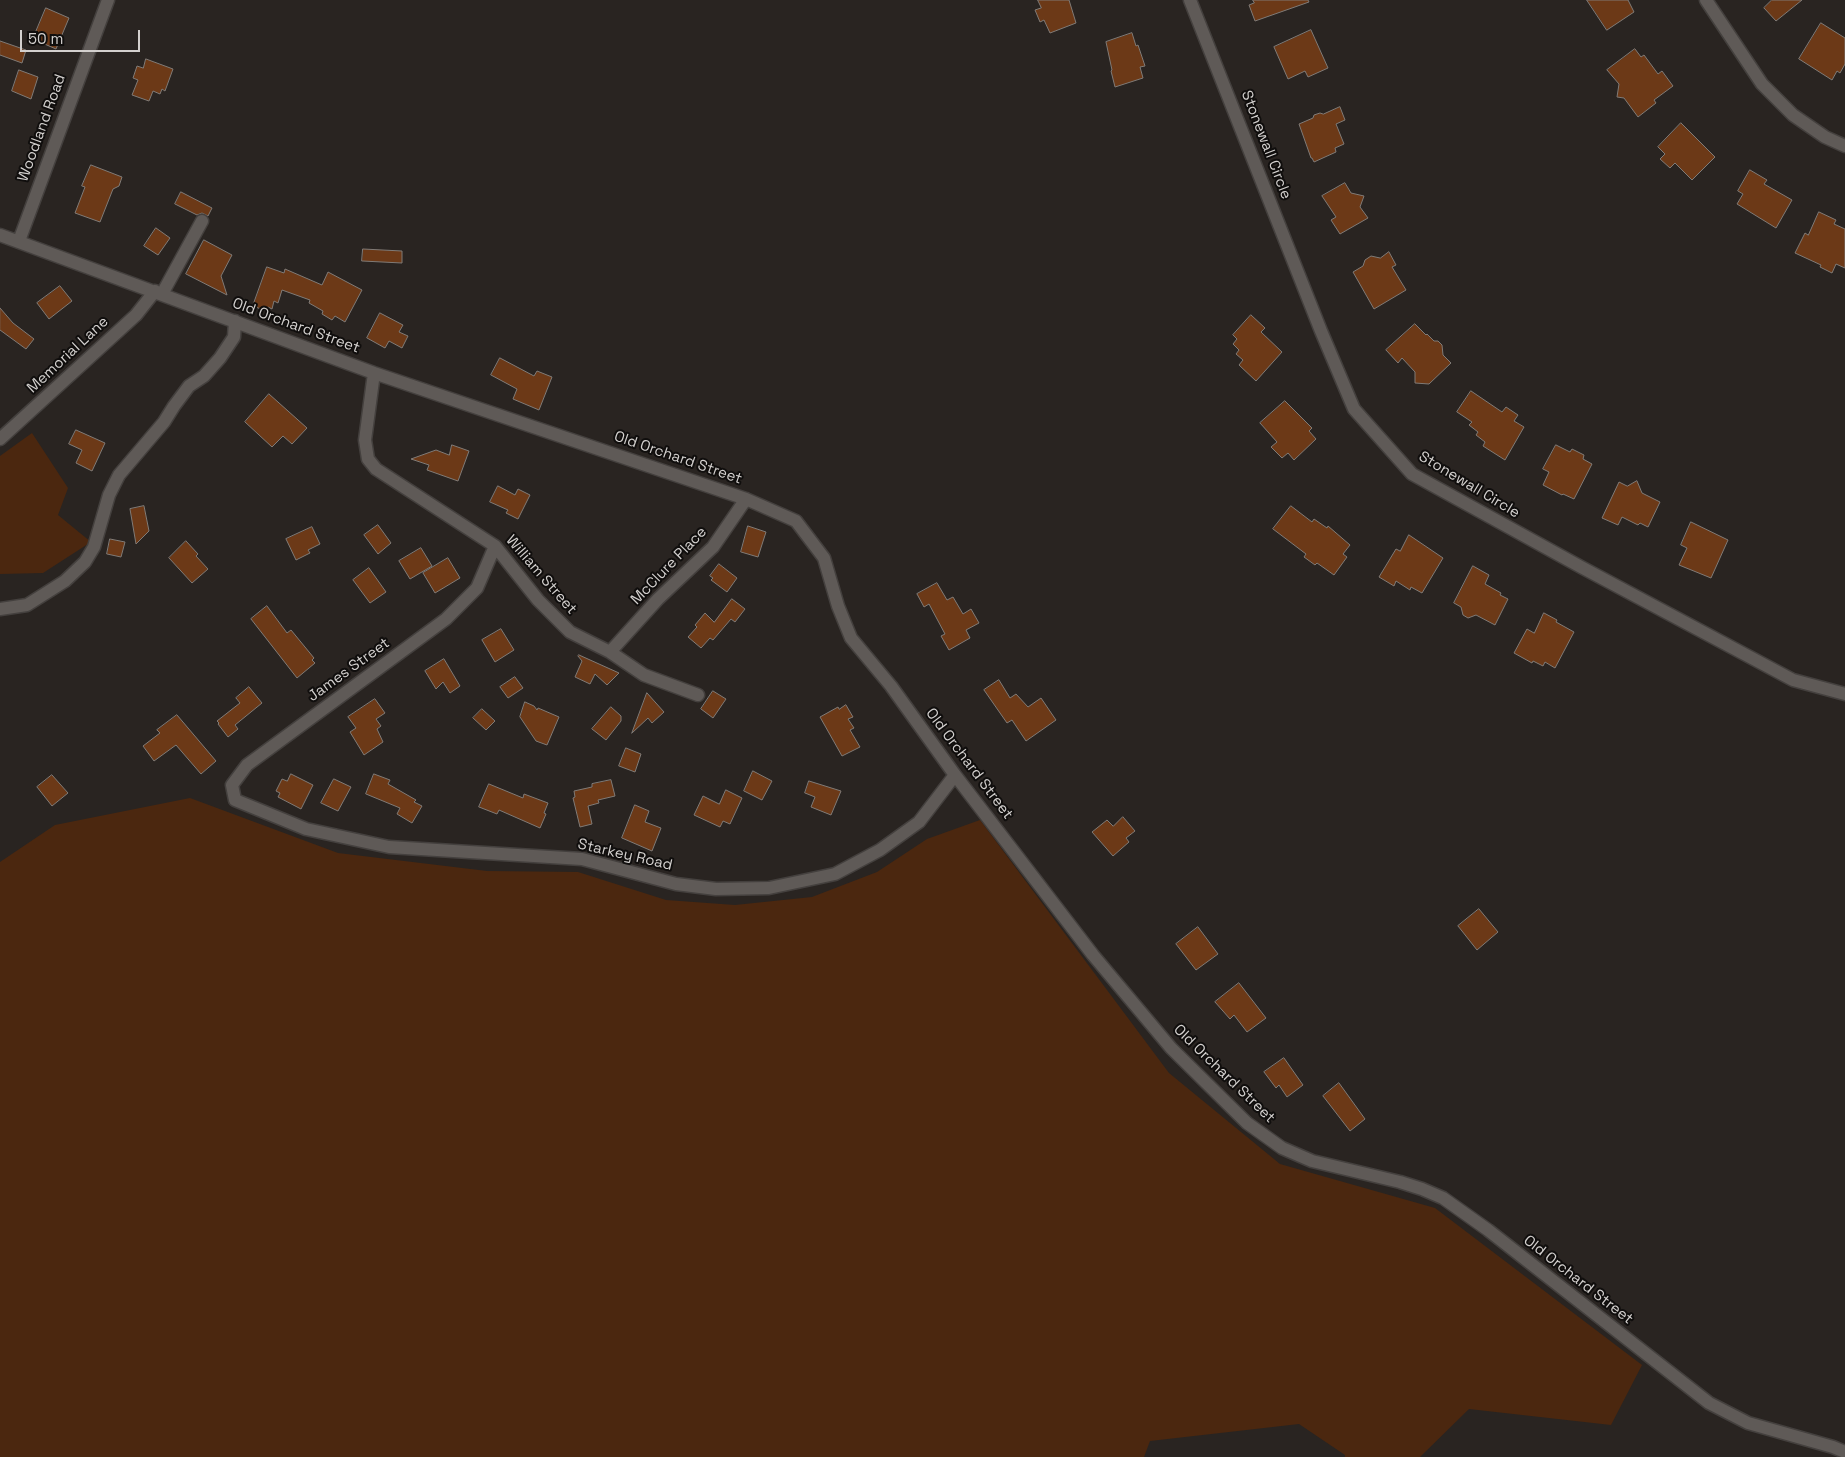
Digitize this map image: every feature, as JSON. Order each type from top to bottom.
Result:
[{"type":"street","name":"Woodland Road","points":[[19,241],[108,0]]},
{"type":"street","name":"Stonewall Circle","points":[[1190,0],[1321,331],[1354,409],[1412,474],[1580,568],[1793,680],[1845,694]]},
{"type":"street","points":[[1706,0],[1762,84],[1793,115],[1825,137],[1845,146]]},
{"type":"street","name":"Memorial Lane","points":[[0,439],[158,293],[202,221]]},
{"type":"street","name":"Old Orchard Street","points":[[0,235],[374,373],[746,499],[796,521],[824,558],[838,606],[851,638],[891,686],[955,775],[1093,955],[1171,1048],[1247,1123],[1264,1137],[1282,1148],[1312,1161],[1400,1182],[1443,1198],[1488,1230],[1709,1403],[1748,1422],[1845,1452]]},
{"type":"street","points":[[0,609],[27,605],[65,581],[85,562],[94,547],[109,495],[119,475],[164,422],[190,386],[204,376],[220,358],[234,337],[235,321]]},
{"type":"street","name":"William Street","points":[[374,373],[365,440],[368,459],[376,469],[496,546],[538,600],[570,632],[610,652],[644,675],[698,695]]},
{"type":"street","name":"McClure Place","points":[[610,652],[658,599],[713,547],[746,499]]},
{"type":"street","name":"James Street","points":[[252,808],[235,800],[232,785],[247,765],[446,619],[477,588],[496,546]]},
{"type":"street","name":"Starkey Road","points":[[252,808],[306,829],[389,847],[582,859],[676,884],[716,889],[769,888],[835,874],[880,850],[919,822],[955,775]]},
{"type":"shaded area","points":[[32,433],[68,488],[58,515],[91,542],[43,573],[0,574],[0,456]]},
{"type":"shaded area","points":[[190,798],[338,853],[487,871],[578,872],[666,900],[735,905],[812,897],[877,872],[927,839],[980,820],[1169,1073],[1280,1164],[1435,1208],[1642,1365],[1611,1425],[1469,1409],[1420,1457],[1345,1457],[1345,1455],[1299,1424],[1150,1441],[1144,1457],[0,1457],[0,862],[55,825]]},
{"type":"building","points":[[1038,0],[1069,0],[1076,23],[1050,33],[1044,20],[1040,22],[1035,10],[1041,8]]},
{"type":"building","points":[[1253,0],[1308,0],[1309,2],[1255,21],[1249,5],[1254,3]]},
{"type":"building","points":[[1587,0],[1628,0],[1634,12],[1607,30]]},
{"type":"building","points":[[1772,0],[1802,0],[1776,21],[1764,8]]},
{"type":"building","points":[[46,8],[69,18],[56,49],[33,39]]},
{"type":"building","points":[[1821,23],[1845,38],[1845,64],[1840,73],[1837,71],[1832,80],[1799,59]]},
{"type":"building","points":[[1311,30],[1328,68],[1308,77],[1305,71],[1288,79],[1274,47]]},
{"type":"building","points":[[1132,33],[1145,66],[1140,67],[1143,78],[1115,87],[1106,42]]},
{"type":"building","points":[[0,41],[26,50],[22,63],[0,55]]},
{"type":"building","points":[[1635,49],[1641,57],[1644,55],[1658,74],[1662,71],[1673,86],[1654,100],[1656,103],[1638,117],[1624,98],[1617,97],[1619,84],[1607,70]]},
{"type":"building","points":[[146,59],[173,69],[165,91],[162,89],[160,94],[153,91],[149,101],[132,95],[138,80],[133,78],[137,66],[143,68]]},
{"type":"building","points":[[19,70],[38,77],[31,99],[12,91]]},
{"type":"building","points":[[1340,107],[1345,120],[1336,124],[1344,144],[1335,148],[1336,152],[1314,162],[1299,124],[1313,118],[1314,115],[1323,114]]},
{"type":"building","points":[[1681,123],[1715,157],[1692,180],[1675,163],[1670,168],[1660,159],[1665,154],[1658,147]]},
{"type":"building","points":[[91,165],[122,177],[119,186],[113,189],[100,222],[75,213],[85,187],[82,186]]},
{"type":"building","points":[[1750,170],[1767,180],[1764,184],[1792,200],[1776,228],[1737,204],[1743,194],[1738,191]]},
{"type":"building","points":[[1345,183],[1351,193],[1364,196],[1360,207],[1368,218],[1340,234],[1331,220],[1336,217],[1322,196]]},
{"type":"building","points":[[181,192],[212,208],[208,216],[202,213],[197,215],[175,204]]},
{"type":"building","points":[[1819,212],[1836,220],[1834,224],[1845,229],[1845,268],[1836,264],[1832,273],[1820,267],[1821,265],[1795,253],[1805,233],[1808,235]]},
{"type":"building","points":[[156,228],[170,238],[158,255],[144,246]]},
{"type":"building","points":[[204,240],[232,255],[221,276],[227,295],[186,274]]},
{"type":"building","points":[[363,249],[402,251],[402,263],[362,261]]},
{"type":"building","points":[[1389,252],[1396,265],[1392,267],[1406,290],[1374,309],[1353,272],[1363,266],[1365,260],[1371,256],[1380,258]]},
{"type":"building","points":[[267,267],[284,273],[285,269],[322,285],[328,272],[362,290],[345,322],[335,316],[332,320],[322,314],[323,311],[309,303],[310,300],[282,290],[278,303],[274,301],[272,309],[268,307],[266,311],[253,306]]},
{"type":"building","points":[[60,286],[72,301],[49,319],[37,303]]},
{"type":"building","points":[[0,308],[13,323],[34,339],[26,349],[0,330]]},
{"type":"building","points":[[380,313],[403,325],[399,332],[408,336],[402,348],[389,341],[385,348],[367,338]]},
{"type":"building","points":[[1251,315],[1265,328],[1261,332],[1282,352],[1256,381],[1239,365],[1243,360],[1236,354],[1239,350],[1233,344],[1237,339],[1233,335]]},
{"type":"building","points":[[1415,324],[1426,335],[1442,345],[1443,355],[1451,363],[1429,384],[1415,383],[1415,372],[1402,358],[1398,363],[1386,350]]},
{"type":"building","points":[[500,358],[534,376],[537,371],[552,377],[539,410],[513,399],[517,389],[491,375]]},
{"type":"building","points":[[1471,391],[1502,412],[1506,407],[1518,415],[1514,421],[1524,427],[1505,460],[1483,446],[1485,442],[1476,435],[1478,432],[1469,425],[1472,422],[1457,412]]},
{"type":"building","points":[[269,394],[307,428],[292,444],[283,436],[272,447],[245,422]]},
{"type":"building","points":[[1285,401],[1312,428],[1309,431],[1316,439],[1294,460],[1288,453],[1282,458],[1271,447],[1277,442],[1260,423]]},
{"type":"building","points":[[76,430],[105,443],[92,471],[76,463],[82,450],[69,444]]},
{"type":"building","points":[[452,445],[469,451],[458,481],[427,470],[429,465],[411,459],[436,450],[449,455]]},
{"type":"building","points":[[1556,445],[1570,452],[1572,449],[1584,455],[1583,459],[1592,464],[1574,499],[1543,485],[1549,472],[1543,469]]},
{"type":"building","points":[[1637,481],[1642,493],[1660,502],[1648,527],[1640,523],[1638,525],[1622,517],[1618,525],[1602,518],[1619,482],[1627,486]]},
{"type":"building","points":[[498,486],[515,495],[518,489],[530,495],[518,519],[506,513],[508,510],[490,502]]},
{"type":"building","points":[[144,506],[149,531],[136,544],[130,509]]},
{"type":"building","points":[[1291,506],[1312,522],[1314,519],[1327,528],[1328,526],[1350,545],[1343,554],[1347,557],[1334,575],[1317,563],[1315,565],[1304,557],[1306,554],[1273,529]]},
{"type":"building","points":[[1691,522],[1728,540],[1711,578],[1679,565],[1687,548],[1681,545]]},
{"type":"building","points":[[378,525],[391,543],[378,554],[364,535]]},
{"type":"building","points":[[748,526],[766,532],[758,557],[741,552]]},
{"type":"building","points":[[312,527],[320,544],[308,550],[310,553],[296,560],[286,539]]},
{"type":"building","points":[[1409,535],[1443,558],[1422,593],[1411,587],[1410,590],[1396,581],[1394,586],[1379,577],[1396,549],[1400,551]]},
{"type":"building","points":[[110,539],[125,542],[121,557],[107,554]]},
{"type":"building","points":[[186,541],[208,569],[192,583],[169,558]]},
{"type":"building","points":[[421,548],[432,566],[410,579],[399,561]]},
{"type":"building","points":[[448,558],[460,578],[435,593],[423,573]]},
{"type":"building","points":[[719,564],[737,578],[727,592],[711,580],[713,578],[710,576]]},
{"type":"building","points":[[1473,566],[1489,575],[1485,584],[1508,599],[1495,625],[1476,615],[1468,618],[1463,615],[1461,607],[1454,603]]},
{"type":"building","points":[[369,568],[386,592],[370,603],[353,580]]},
{"type":"building","points":[[937,583],[947,600],[953,597],[963,614],[971,609],[979,623],[966,630],[970,638],[949,650],[941,636],[945,634],[929,604],[924,607],[917,594]]},
{"type":"building","points":[[732,599],[745,609],[735,622],[731,619],[713,640],[710,638],[701,648],[688,637],[697,627],[695,625],[705,613],[714,622]]},
{"type":"building","points":[[267,606],[287,633],[291,630],[314,658],[312,660],[315,663],[297,678],[251,619]]},
{"type":"building","points":[[1544,613],[1574,632],[1555,668],[1545,662],[1543,666],[1533,661],[1532,663],[1514,653],[1527,629],[1534,633]]},
{"type":"building","points":[[501,629],[514,650],[495,662],[482,640]]},
{"type":"building","points":[[579,655],[619,673],[607,685],[595,674],[590,684],[575,677],[582,661]]},
{"type":"building","points":[[444,659],[460,686],[450,693],[443,682],[436,689],[425,671]]},
{"type":"building","points":[[515,677],[523,688],[508,698],[500,687]]},
{"type":"building","points":[[999,680],[1010,698],[1016,694],[1028,707],[1041,698],[1056,720],[1026,741],[1012,720],[1007,723],[984,690]]},
{"type":"building","points":[[249,687],[262,703],[235,725],[238,729],[228,737],[217,721],[240,703],[236,698]]},
{"type":"building","points":[[713,691],[726,699],[713,718],[701,709]]},
{"type":"building","points":[[647,693],[664,712],[652,723],[648,718],[632,733]]},
{"type":"building","points":[[375,699],[385,713],[376,719],[381,726],[377,729],[383,742],[364,755],[350,732],[356,728],[348,717]]},
{"type":"building","points":[[525,702],[534,706],[537,710],[538,708],[559,717],[547,745],[536,741],[520,717]]},
{"type":"building","points":[[846,705],[853,717],[848,719],[854,728],[850,730],[860,747],[842,756],[820,717],[838,707],[839,709]]},
{"type":"building","points":[[611,707],[621,716],[621,721],[606,740],[592,729]]},
{"type":"building","points":[[482,709],[495,721],[486,730],[473,718]]},
{"type":"building","points":[[177,715],[216,761],[201,774],[176,745],[154,761],[143,746],[160,733],[157,730]]},
{"type":"building","points":[[626,748],[641,754],[635,772],[619,766]]},
{"type":"building","points":[[753,771],[772,781],[762,800],[744,791]]},
{"type":"building","points":[[291,774],[313,785],[301,809],[278,797],[280,793],[276,791],[282,779],[287,781]]},
{"type":"building","points":[[374,774],[390,780],[388,784],[416,800],[414,802],[422,806],[412,823],[397,814],[400,808],[366,794]]},
{"type":"building","points":[[52,775],[68,793],[52,806],[37,787]]},
{"type":"building","points":[[334,779],[351,787],[338,811],[321,803]]},
{"type":"building","points":[[611,780],[615,796],[598,800],[599,803],[588,806],[592,824],[580,827],[573,798],[575,797],[574,791],[592,787],[592,784]]},
{"type":"building","points":[[809,781],[841,791],[831,815],[811,807],[815,797],[805,793]]},
{"type":"building","points":[[489,784],[523,798],[524,794],[548,803],[540,828],[499,810],[497,814],[479,807]]},
{"type":"building","points":[[726,790],[742,798],[730,824],[723,821],[720,827],[694,815],[703,796],[719,804]]},
{"type":"building","points":[[635,805],[649,811],[645,822],[661,828],[652,851],[622,838]]},
{"type":"building","points":[[1123,817],[1135,831],[1126,838],[1129,842],[1113,856],[1092,832],[1107,820],[1113,826]]},
{"type":"building","points":[[1479,909],[1498,932],[1477,950],[1458,926]]},
{"type":"building","points":[[1198,927],[1218,954],[1196,970],[1176,944]]},
{"type":"building","points":[[1239,983],[1266,1018],[1247,1032],[1234,1015],[1230,1019],[1215,1002]]},
{"type":"building","points":[[1284,1058],[1303,1085],[1287,1097],[1279,1085],[1276,1088],[1264,1072]]},
{"type":"building","points":[[1339,1083],[1365,1119],[1350,1131],[1323,1096]]}]
